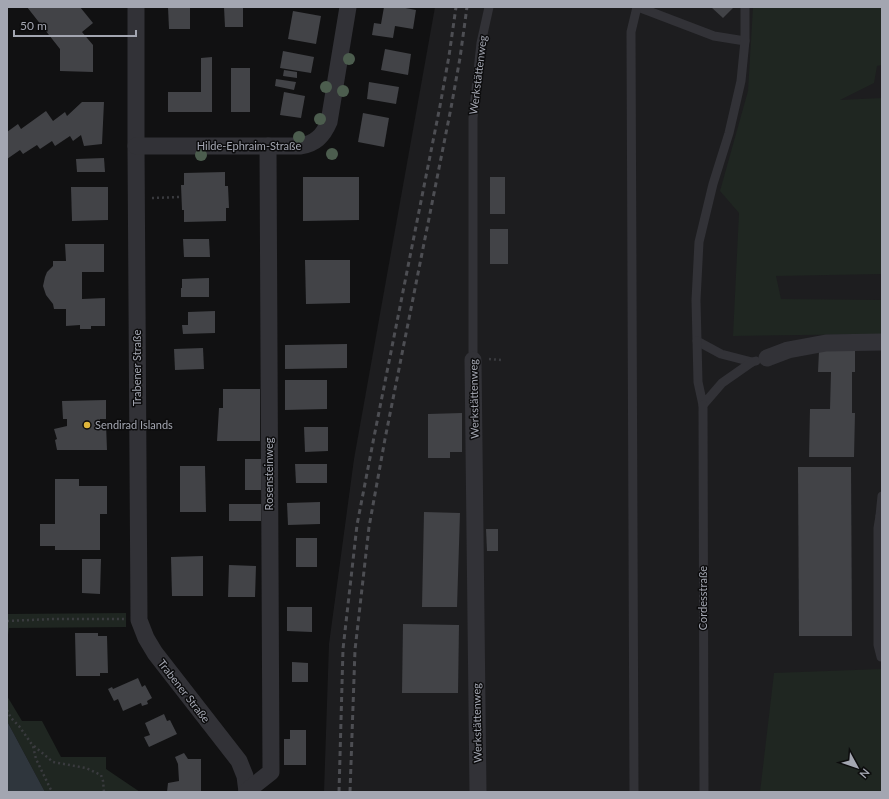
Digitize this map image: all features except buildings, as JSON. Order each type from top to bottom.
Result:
[{"type":"street","name":"Trabener Straße","points":[[136,7],[139,620],[146,638],[155,653],[239,761],[245,776],[247,791]]},
{"type":"street","name":"Hilde-Ephraim-Straße","points":[[136,146],[300,146],[308,145],[318,140],[325,133],[329,122],[348,7]]},
{"type":"street","name":"Rosensteinweg","points":[[247,791],[271,772],[268,146]]},
{"type":"street","points":[[760,360],[788,350],[826,343],[882,342]]},
{"type":"street","name":"Werkstättenweg","points":[[478,792],[479,360]]},
{"type":"lane","name":"Werkstättenweg","points":[[479,360],[473,118],[481,43],[489,7]]},
{"type":"lane","points":[[634,792],[631,32],[637,7],[714,36],[745,41]]},
{"type":"lane","points":[[745,7],[745,41],[741,82],[729,133],[713,184],[699,242],[696,300],[697,341],[721,354],[760,360]]},
{"type":"lane","name":"Cordesstraße","points":[[697,341],[698,382],[703,405],[704,792]]},
{"type":"lane","points":[[703,405],[722,383],[760,360]]},
{"type":"lane","points":[[882,496],[881,516],[878,528],[878,645],[882,657]]},
{"type":"path","points":[[150,198],[180,197]]},
{"type":"path","points":[[479,360],[502,360]]},
{"type":"path","points":[[7,621],[53,619],[129,619]]},
{"type":"path","points":[[7,710],[11,718],[19,726],[33,746],[53,762],[86,768],[101,775],[104,792]]},
{"type":"path","points":[[33,746],[36,759],[52,792]]},
{"type":"shaded area","points":[[435,7],[882,7],[882,792],[324,792],[329,644],[354,459]]},
{"type":"shaded area","points":[[753,7],[882,7],[882,65],[877,66],[874,83],[840,100],[882,98],[882,274],[776,276],[781,299],[882,300],[882,334],[733,336],[739,213],[720,191],[748,91]]},
{"type":"shaded area","points":[[126,613],[126,627],[9,628],[7,642],[7,614]]},
{"type":"shaded area","points":[[882,669],[882,792],[760,792],[774,673]]},
{"type":"shaded area","points":[[7,696],[22,721],[42,721],[61,757],[106,757],[106,769],[140,792],[45,792],[7,721]]},
{"type":"shaded area","points":[[7,721],[45,792],[7,792]]},
{"type":"railway","points":[[339,792],[343,649],[357,525],[440,106],[456,7]]},
{"type":"railway","points":[[350,792],[355,650],[369,527],[451,108],[467,7]]},
{"type":"place","name":"Sendirad Islands","points":[[87,425]]}]
